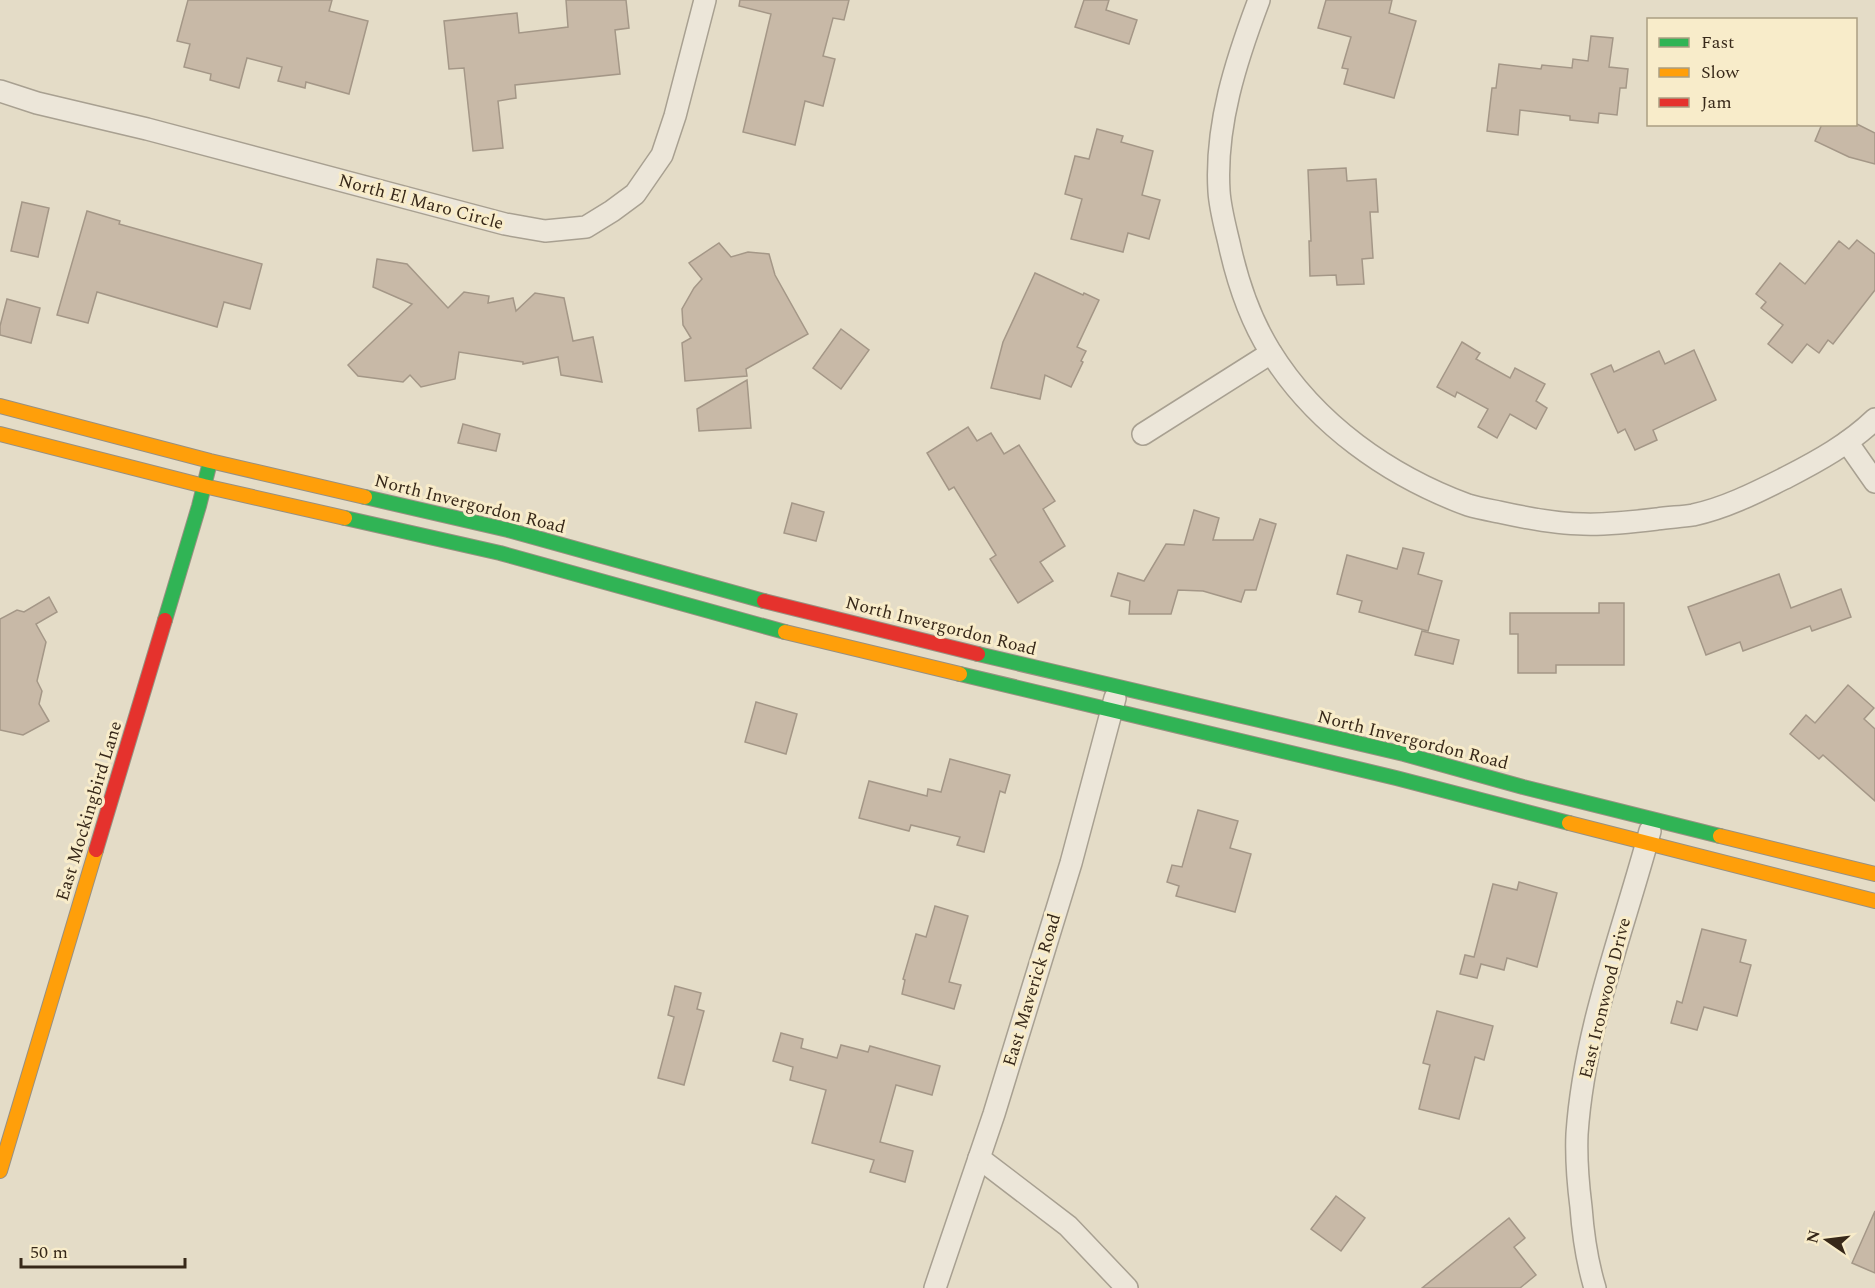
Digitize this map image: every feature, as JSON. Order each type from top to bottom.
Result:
[{"type":"street","name":"North El Maro Circle","points":[[2,98],[36,103],[147,129],[506,224],[545,231],[586,227],[636,194],[662,155],[675,116],[705,0]]},
{"type":"street","points":[[1258,0],[1240,50],[1230,87],[1223,128],[1219,190],[1230,249],[1253,318],[1271,353],[1319,412],[1357,446],[1382,464],[1431,490],[1470,506],[1523,518],[1581,525],[1631,522],[1695,514],[1748,497],[1820,460],[1875,419]]},
{"type":"street","points":[[1143,434],[1271,353]]},
{"type":"street","name":"North Invergordon Road","points":[[0,406],[210,461],[508,530],[788,608],[1404,754],[1523,787],[1875,874]]},
{"type":"street","points":[[0,434],[204,486],[500,553],[771,629],[1396,778],[1875,901]]},
{"type":"street","points":[[1847,442],[1875,482]]},
{"type":"street","name":"East Mockingbird Lane","points":[[0,1171],[210,461]]},
{"type":"street","name":"East Maverick Road","points":[[935,1288],[979,1158],[1071,863],[1118,688]]},
{"type":"street","name":"East Ironwood Drive","points":[[1595,1288],[1582,1223],[1577,1168],[1580,1105],[1587,1054],[1653,818]]},
{"type":"street","points":[[979,1158],[1068,1226],[1126,1288]]},
{"type":"building","points":[[188,0],[332,0],[329,11],[368,21],[349,94],[306,82],[305,88],[278,81],[282,67],[247,58],[239,88],[210,80],[211,74],[184,67],[190,44],[177,41]]},
{"type":"building","points":[[566,0],[626,0],[629,28],[615,30],[620,74],[515,85],[516,98],[498,101],[503,148],[473,151],[464,68],[449,69],[444,21],[517,13],[519,33],[568,27]]},
{"type":"building","points":[[740,0],[849,0],[844,20],[833,18],[823,56],[835,59],[823,106],[805,101],[795,145],[743,132],[771,14],[739,6]]},
{"type":"building","points":[[1084,0],[1109,0],[1106,10],[1137,20],[1129,44],[1075,27]]},
{"type":"building","points":[[1326,0],[1392,0],[1389,13],[1416,21],[1394,98],[1344,84],[1348,69],[1342,68],[1351,37],[1318,28]]},
{"type":"building","points":[[1591,36],[1613,38],[1609,67],[1628,69],[1626,88],[1620,88],[1617,115],[1599,113],[1598,123],[1570,120],[1570,116],[1520,110],[1518,135],[1487,131],[1492,88],[1496,88],[1499,64],[1541,69],[1542,65],[1572,68],[1573,59],[1588,61]]},
{"type":"building","points":[[1857,124],[1875,133],[1875,164],[1849,157],[1815,141],[1821,126],[1857,126]]},
{"type":"building","points":[[1097,129],[1123,136],[1121,142],[1153,151],[1142,195],[1160,200],[1149,239],[1128,233],[1123,252],[1071,239],[1082,199],[1065,194],[1075,156],[1089,159]]},
{"type":"building","points":[[1346,168],[1347,181],[1376,179],[1378,212],[1370,212],[1373,258],[1362,259],[1364,284],[1337,285],[1336,275],[1310,276],[1308,170]]},
{"type":"building","points":[[22,202],[49,208],[38,257],[11,251]]},
{"type":"building","points":[[87,211],[120,221],[119,224],[262,264],[250,309],[224,302],[217,327],[97,292],[88,323],[57,315]]},
{"type":"building","points":[[1857,240],[1875,254],[1875,290],[1833,344],[1828,340],[1819,353],[1807,344],[1792,363],[1768,344],[1783,325],[1761,308],[1766,302],[1756,294],[1780,263],[1805,284],[1839,241],[1849,249]]},
{"type":"building","points":[[719,243],[731,257],[748,252],[769,254],[775,275],[808,334],[746,369],[747,376],[685,381],[682,343],[691,338],[683,325],[682,309],[702,279],[689,263]]},
{"type":"building","points":[[377,259],[407,264],[448,308],[464,292],[489,296],[488,303],[513,298],[516,311],[535,293],[564,298],[573,341],[593,337],[602,382],[561,375],[558,357],[523,364],[523,362],[459,352],[455,379],[421,387],[410,375],[403,382],[358,376],[348,365],[412,304],[373,287]]},
{"type":"building","points":[[1035,273],[1099,300],[1077,347],[1086,351],[1071,387],[1045,375],[1040,399],[991,388],[1003,342]]},
{"type":"building","points":[[7,299],[40,308],[31,343],[0,335]]},
{"type":"building","points":[[841,329],[869,350],[841,389],[813,368]]},
{"type":"building","points":[[1462,342],[1480,353],[1476,359],[1510,378],[1515,368],[1545,384],[1536,401],[1547,408],[1536,429],[1510,414],[1497,438],[1478,427],[1488,409],[1457,392],[1455,397],[1437,387]]},
{"type":"building","points":[[1694,350],[1716,400],[1653,430],[1657,440],[1635,450],[1625,429],[1618,433],[1591,374],[1611,365],[1614,372],[1659,351],[1665,364]]},
{"type":"building","points":[[747,380],[751,428],[699,431],[697,409]]},
{"type":"building","points":[[463,424],[500,434],[496,451],[458,443]]},
{"type":"building","points":[[968,427],[977,441],[991,433],[1004,454],[1019,445],[1055,501],[1043,509],[1065,546],[1040,562],[1053,581],[1018,603],[990,559],[996,555],[954,487],[949,490],[927,453]]},
{"type":"building","points":[[792,503],[824,512],[816,541],[784,533]]},
{"type":"building","points":[[1194,510],[1219,518],[1213,540],[1253,540],[1260,519],[1276,524],[1256,590],[1245,590],[1241,602],[1203,591],[1178,590],[1171,614],[1129,614],[1130,601],[1111,596],[1118,573],[1144,581],[1166,544],[1184,545]]},
{"type":"building","points":[[1403,548],[1424,553],[1418,574],[1442,581],[1428,631],[1359,612],[1362,601],[1337,594],[1347,555],[1397,569]]},
{"type":"building","points":[[1779,574],[1791,608],[1841,589],[1851,617],[1812,631],[1810,626],[1743,651],[1740,642],[1706,655],[1688,607]]},
{"type":"building","points":[[49,597],[57,612],[36,624],[46,642],[37,681],[42,691],[39,704],[49,721],[23,735],[0,730],[0,619],[17,610],[24,612]]},
{"type":"building","points":[[1599,603],[1624,603],[1624,665],[1556,665],[1556,673],[1518,673],[1518,634],[1510,634],[1510,613],[1599,613]]},
{"type":"building","points":[[1422,631],[1459,640],[1453,664],[1415,655]]},
{"type":"building","points":[[1848,685],[1874,708],[1864,719],[1875,729],[1875,801],[1823,755],[1819,759],[1790,734],[1806,715],[1815,723]]},
{"type":"building","points":[[756,702],[797,714],[786,754],[745,742]]},
{"type":"building","points":[[950,759],[1010,775],[1005,793],[1000,791],[984,852],[957,845],[960,837],[911,825],[909,831],[859,818],[869,781],[927,796],[928,789],[941,792]]},
{"type":"building","points":[[1198,810],[1238,821],[1230,848],[1251,854],[1235,912],[1176,896],[1179,886],[1167,882],[1172,865],[1182,867]]},
{"type":"building","points":[[1519,882],[1557,893],[1537,967],[1507,958],[1504,970],[1481,964],[1477,978],[1460,974],[1465,955],[1474,957],[1493,884],[1517,890]]},
{"type":"building","points":[[935,906],[968,916],[949,982],[961,985],[954,1009],[902,994],[905,980],[903,979],[916,934],[926,937]]},
{"type":"building","points":[[1702,929],[1746,940],[1740,962],[1751,965],[1737,1016],[1704,1007],[1697,1030],[1671,1023],[1677,1001],[1682,1003]]},
{"type":"building","points":[[675,986],[701,993],[697,1009],[704,1011],[684,1085],[658,1078],[674,1017],[668,1015]]},
{"type":"building","points":[[1437,1011],[1493,1026],[1484,1060],[1475,1057],[1459,1119],[1419,1109],[1430,1065],[1423,1063]]},
{"type":"building","points":[[781,1033],[803,1039],[801,1048],[837,1058],[841,1045],[868,1052],[870,1046],[940,1066],[932,1095],[896,1085],[880,1142],[913,1151],[905,1182],[870,1172],[874,1160],[812,1143],[826,1090],[790,1080],[793,1067],[773,1061]]},
{"type":"building","points":[[1336,1196],[1365,1218],[1341,1251],[1311,1229]]},
{"type":"building","points":[[1875,1211],[1875,1273],[1852,1263]]},
{"type":"building","points":[[1509,1218],[1525,1238],[1514,1247],[1536,1275],[1520,1288],[1422,1288]]},
{"type":"traffic: fast","points":[[165,620],[209,466]]},
{"type":"traffic: fast","points":[[365,497],[508,530],[764,601]]},
{"type":"traffic: fast","points":[[345,518],[500,553],[785,632]]},
{"type":"traffic: fast","points":[[978,654],[1404,754],[1523,787],[1720,836]]},
{"type":"traffic: fast","points":[[960,674],[1396,778],[1569,823]]},
{"type":"traffic: slow","points":[[0,406],[210,461],[365,497]]},
{"type":"traffic: slow","points":[[0,434],[204,486],[345,518]]},
{"type":"traffic: slow","points":[[785,632],[960,674]]},
{"type":"traffic: slow","points":[[1569,823],[1875,901]]},
{"type":"traffic: slow","points":[[1720,836],[1875,874]]},
{"type":"traffic: slow","points":[[0,1171],[96,850]]},
{"type":"traffic: jam","points":[[764,601],[978,654]]},
{"type":"traffic: jam","points":[[96,850],[165,620]]}]
